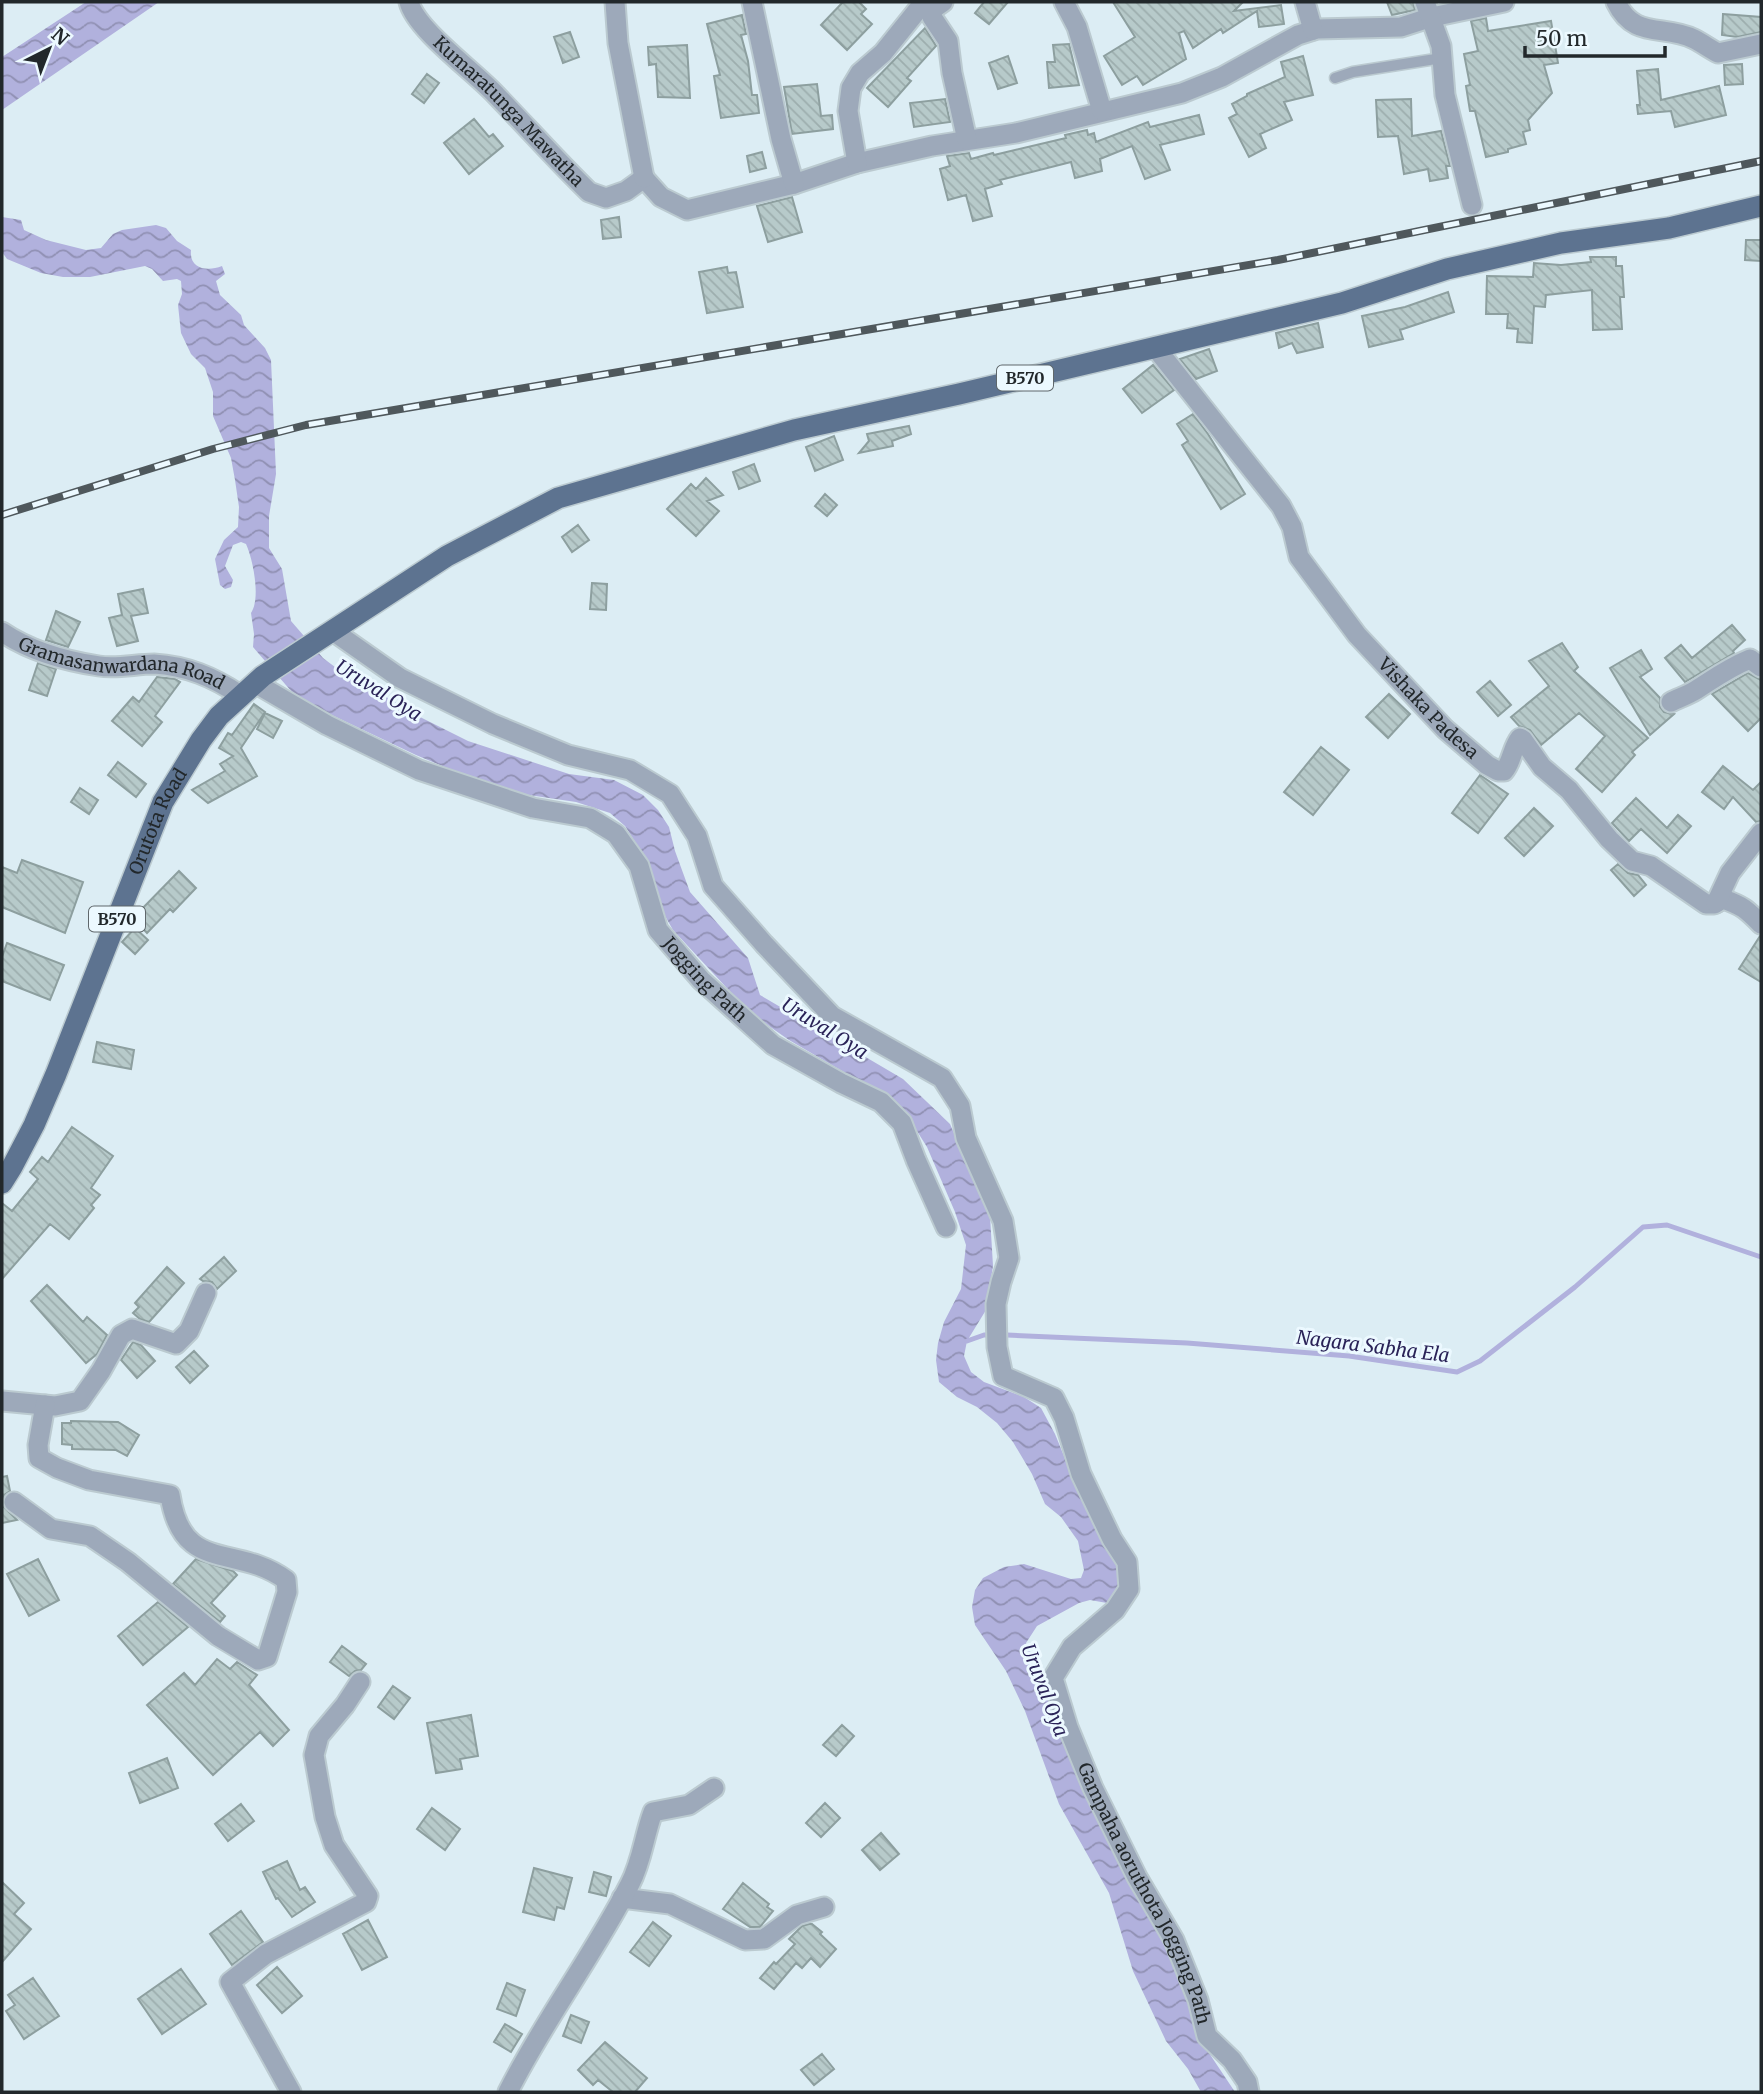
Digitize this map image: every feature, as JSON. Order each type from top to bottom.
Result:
[{"type":"main road","name":"B570","points":[[253,685],[447,556],[558,498],[794,430],[1342,303],[1447,269],[1561,243],[1669,228],[1761,206]]},
{"type":"main road","name":"Orutota Road","points":[[2,1183],[34,1125],[56,1074],[163,802],[207,732],[253,685]]},
{"type":"street","name":"Kumaratunga Mawatha","points":[[409,2],[412,13],[589,192],[606,198],[626,191],[644,178]]},
{"type":"street","points":[[615,2],[618,43],[644,178],[661,197],[687,210],[793,184],[857,163],[967,140],[1016,133],[1182,93],[1222,78],[1298,35],[1313,30],[1401,27],[1428,9],[1504,2]]},
{"type":"street","points":[[752,2],[793,184]]},
{"type":"street","points":[[857,163],[848,111],[851,88],[860,73],[883,53],[924,2]]},
{"type":"street","points":[[943,2],[933,9],[932,17],[948,41],[952,73],[967,140]]},
{"type":"street","points":[[1064,2],[1077,27],[1102,111]]},
{"type":"street","points":[[1305,2],[1313,30]]},
{"type":"street","points":[[1616,2],[1628,20],[1638,26],[1694,38],[1718,53],[1761,44]]},
{"type":"street","points":[[1428,9],[1441,46],[1445,95],[1472,205]]},
{"type":"street","name":"Vishaka Padesa","points":[[1155,347],[1281,506],[1292,527],[1299,557],[1322,589],[1357,635],[1445,729],[1474,756],[1498,771],[1504,771],[1508,767],[1514,746],[1520,738],[1542,767],[1569,790],[1609,839],[1632,861],[1651,866],[1706,904],[1723,900],[1736,902],[1761,924]]},
{"type":"street","name":"Gramasanwardana Road","points":[[2,632],[51,655],[102,667],[155,664],[253,685]]},
{"type":"street","name":"Gampaha aoruthota Jogging Path","points":[[328,634],[400,678],[481,718],[568,755],[630,770],[670,794],[697,836],[713,886],[832,1016],[943,1079],[960,1106],[966,1138],[1003,1222],[1009,1258],[996,1304],[997,1347],[1003,1376],[1054,1398],[1064,1418],[1081,1474],[1111,1539],[1127,1562],[1129,1589],[1115,1610],[1072,1647],[1053,1678],[1068,1727],[1093,1788],[1137,1877],[1174,1940],[1198,2000],[1207,2036],[1232,2060],[1247,2082],[1249,2092]]},
{"type":"street","points":[[1671,702],[1693,692],[1718,674],[1750,659],[1761,667]]},
{"type":"street","name":"Jogging Path","points":[[253,685],[419,770],[533,808],[590,818],[616,834],[639,866],[658,930],[701,980],[773,1045],[881,1102],[902,1123],[946,1227]]},
{"type":"street","points":[[1716,903],[1730,873],[1761,833]]},
{"type":"street","points":[[2,1401],[55,1406],[80,1401],[121,1335],[132,1329],[176,1344],[189,1331],[206,1293]]},
{"type":"street","points":[[13,1502],[51,1529],[90,1536],[128,1562],[218,1636],[258,1660],[267,1657],[287,1592],[286,1580],[257,1564],[208,1552],[189,1543],[173,1519],[170,1495],[89,1480],[39,1458],[38,1445],[46,1405]]},
{"type":"street","points":[[290,2092],[230,1982],[266,1954],[366,1902],[368,1896],[334,1844],[322,1803],[314,1755],[319,1736],[360,1682]]},
{"type":"street","points":[[515,2090],[632,1881],[644,1849],[647,1827],[653,1812],[690,1805],[714,1788]]},
{"type":"street","points":[[622,1898],[670,1903],[745,1940],[764,1939],[797,1915],[824,1907]]},
{"type":"lane","points":[[1335,78],[1353,72],[1442,58]]},
{"type":"water","points":[[86,2],[159,2],[2,110],[2,57]]},
{"type":"water","name":"Uruval Oya","points":[[2,217],[21,220],[24,230],[46,240],[86,250],[101,248],[113,234],[122,230],[156,225],[166,228],[177,241],[191,250],[196,265],[205,269],[222,266],[225,274],[216,281],[220,295],[241,315],[244,325],[265,348],[271,360],[276,474],[269,516],[269,548],[282,569],[291,621],[323,658],[335,667],[422,718],[468,741],[569,774],[614,780],[643,795],[658,810],[669,827],[690,892],[748,958],[760,995],[903,1079],[950,1124],[990,1216],[993,1266],[986,1310],[967,1341],[964,1356],[971,1372],[984,1382],[1024,1397],[1041,1408],[1077,1488],[1116,1561],[1122,1585],[1117,1599],[1107,1603],[1090,1600],[1079,1603],[1037,1626],[1026,1643],[1056,1703],[1068,1752],[1110,1843],[1163,1933],[1197,2027],[1211,2056],[1235,2092],[1201,2092],[1188,2069],[1166,2041],[1133,1971],[1109,1893],[1059,1804],[1025,1711],[1006,1671],[975,1625],[972,1607],[975,1590],[983,1578],[1004,1567],[1024,1564],[1071,1579],[1081,1578],[1084,1570],[1078,1541],[1061,1517],[1045,1504],[1032,1474],[1013,1442],[997,1423],[939,1382],[936,1360],[938,1343],[944,1322],[961,1289],[966,1245],[927,1147],[910,1120],[890,1099],[789,1040],[750,1013],[673,930],[657,902],[647,861],[625,826],[610,813],[576,802],[522,794],[466,776],[298,699],[253,647],[251,613],[256,589],[246,544],[241,542],[233,545],[225,566],[233,580],[231,587],[225,589],[220,585],[215,559],[224,540],[238,527],[239,507],[231,458],[213,416],[213,392],[205,368],[191,354],[181,333],[178,305],[182,294],[181,281],[163,281],[152,269],[145,266],[90,277],[63,277],[41,273],[7,259],[2,252]]},
{"type":"building","points":[[843,2],[859,2],[866,9],[861,14],[872,24],[847,50],[821,25]]},
{"type":"building","points":[[984,2],[1008,2],[989,24],[975,13]]},
{"type":"building","points":[[1113,2],[1243,2],[1234,11],[1281,5],[1284,24],[1259,27],[1257,11],[1223,33],[1221,29],[1193,48],[1184,31],[1179,33],[1186,59],[1143,85],[1137,76],[1122,85],[1104,56],[1135,37]]},
{"type":"building","points":[[1387,2],[1413,2],[1415,10],[1392,15]]},
{"type":"building","points":[[1723,14],[1761,17],[1761,32],[1737,37],[1722,35]]},
{"type":"building","points":[[742,15],[746,34],[741,35],[748,61],[752,95],[757,95],[759,113],[721,118],[714,76],[720,75],[707,24]]},
{"type":"building","points":[[1486,18],[1488,31],[1551,21],[1558,63],[1544,65],[1552,93],[1528,120],[1530,130],[1523,132],[1526,144],[1486,157],[1475,111],[1470,111],[1466,86],[1470,85],[1464,54],[1478,51],[1471,21]]},
{"type":"building","points":[[925,28],[936,46],[907,78],[911,81],[888,107],[867,88]]},
{"type":"building","points":[[570,32],[579,57],[563,63],[554,37]]},
{"type":"building","points":[[1069,44],[1079,85],[1049,88],[1047,62],[1055,62],[1053,45]]},
{"type":"building","points":[[687,45],[690,98],[658,97],[656,64],[649,65],[648,47]]},
{"type":"building","points":[[1008,56],[1017,83],[998,89],[989,63]]},
{"type":"building","points":[[1303,56],[1313,95],[1284,102],[1292,120],[1260,134],[1266,148],[1249,157],[1229,118],[1237,114],[1232,104],[1247,94],[1285,77],[1281,62]]},
{"type":"building","points":[[1742,64],[1743,84],[1725,85],[1724,65]]},
{"type":"building","points":[[1658,69],[1661,100],[1719,86],[1726,115],[1675,127],[1671,111],[1638,114],[1637,105],[1640,105],[1637,71]]},
{"type":"building","points":[[427,74],[439,83],[424,103],[412,94]]},
{"type":"building","points":[[817,84],[821,116],[832,115],[833,129],[792,134],[784,87]]},
{"type":"building","points":[[945,99],[950,122],[914,127],[910,103]]},
{"type":"building","points":[[1411,99],[1412,136],[1441,131],[1450,166],[1446,166],[1448,178],[1430,181],[1428,169],[1404,174],[1398,136],[1378,137],[1376,100]]},
{"type":"building","points":[[1199,115],[1204,134],[1160,145],[1170,170],[1145,179],[1132,146],[1100,159],[1102,171],[1075,178],[1071,162],[1000,180],[1002,184],[985,189],[992,216],[973,221],[966,195],[948,200],[940,169],[950,166],[947,156],[969,153],[971,159],[993,153],[994,155],[1066,138],[1065,135],[1087,130],[1088,135],[1094,133],[1096,142],[1148,122],[1150,127]]},
{"type":"building","points":[[474,119],[489,137],[493,134],[503,146],[469,174],[444,143]]},
{"type":"building","points":[[762,152],[766,168],[750,172],[747,156]]},
{"type":"building","points":[[792,197],[802,232],[768,242],[757,206]]},
{"type":"building","points":[[619,217],[621,237],[603,239],[601,220]]},
{"type":"building","points":[[1746,240],[1761,240],[1761,261],[1745,260]]},
{"type":"building","points":[[1590,257],[1616,257],[1616,266],[1622,266],[1622,329],[1593,330],[1592,290],[1546,295],[1545,307],[1534,306],[1532,343],[1517,342],[1518,329],[1507,328],[1508,314],[1486,314],[1487,276],[1533,277],[1534,263],[1561,265],[1591,262]]},
{"type":"building","points":[[727,267],[728,273],[736,272],[743,307],[707,313],[699,272]]},
{"type":"building","points":[[1448,292],[1454,312],[1400,330],[1403,339],[1369,347],[1362,316],[1405,307]]},
{"type":"building","points":[[1318,323],[1323,347],[1297,353],[1292,343],[1279,348],[1276,333]]},
{"type":"building","points":[[1209,349],[1217,371],[1196,379],[1180,359]]},
{"type":"building","points":[[1153,365],[1174,390],[1142,413],[1123,389]]},
{"type":"building","points":[[1193,414],[1245,494],[1221,509],[1182,445],[1188,441],[1177,424]]},
{"type":"building","points":[[909,426],[911,434],[892,441],[893,446],[859,453],[869,441],[867,434]]},
{"type":"building","points":[[834,436],[843,460],[815,471],[806,447]]},
{"type":"building","points":[[754,464],[760,481],[739,489],[733,472]]},
{"type":"building","points":[[706,478],[723,495],[707,501],[719,511],[696,536],[667,509],[691,484],[696,489]]},
{"type":"building","points":[[825,494],[837,505],[827,516],[815,506]]},
{"type":"building","points":[[578,525],[589,540],[572,552],[562,537]]},
{"type":"building","points":[[592,583],[607,584],[606,610],[590,609]]},
{"type":"building","points":[[143,589],[148,613],[131,616],[138,641],[117,646],[109,618],[122,615],[118,594]]},
{"type":"building","points":[[56,611],[80,622],[68,647],[46,640]]},
{"type":"building","points":[[1732,625],[1745,640],[1734,653],[1685,682],[1665,658],[1681,645],[1692,658]]},
{"type":"building","points":[[1562,643],[1578,667],[1574,671],[1648,738],[1632,752],[1635,755],[1602,792],[1576,769],[1605,736],[1579,713],[1541,745],[1530,730],[1519,726],[1511,717],[1549,686],[1529,661]]},
{"type":"building","points":[[1641,650],[1652,669],[1640,677],[1660,698],[1660,707],[1664,712],[1674,714],[1650,735],[1610,668]]},
{"type":"building","points":[[38,663],[56,669],[47,696],[29,690]]},
{"type":"building","points":[[1748,673],[1761,680],[1761,718],[1748,731],[1712,694]]},
{"type":"building","points":[[157,677],[180,682],[155,716],[162,722],[142,746],[112,721],[133,697],[139,702]]},
{"type":"building","points":[[1490,681],[1511,705],[1498,716],[1477,692]]},
{"type":"building","points":[[1389,694],[1410,714],[1388,738],[1366,717]]},
{"type":"building","points":[[254,704],[265,712],[241,748],[257,776],[208,803],[192,790],[225,771],[220,764],[233,756],[219,748],[228,733],[232,735]]},
{"type":"building","points":[[265,713],[282,721],[273,738],[257,729]]},
{"type":"building","points":[[1321,747],[1349,770],[1313,815],[1284,792]]},
{"type":"building","points":[[118,762],[146,784],[136,797],[108,775]]},
{"type":"building","points":[[1723,766],[1753,790],[1761,782],[1761,821],[1756,822],[1733,797],[1724,809],[1702,792]]},
{"type":"building","points":[[1480,775],[1508,794],[1478,833],[1452,813]]},
{"type":"building","points":[[80,788],[98,800],[89,814],[71,802]]},
{"type":"building","points":[[1636,798],[1667,828],[1678,815],[1691,826],[1667,853],[1641,829],[1629,841],[1612,823]]},
{"type":"building","points":[[1534,808],[1553,826],[1524,856],[1505,838]]},
{"type":"building","points":[[22,860],[83,882],[65,933],[2,907],[2,867],[17,873]]},
{"type":"building","points":[[1618,864],[1628,873],[1638,875],[1646,885],[1634,896],[1611,870]]},
{"type":"building","points":[[179,871],[196,888],[173,912],[170,909],[147,933],[133,918]]},
{"type":"building","points":[[135,928],[148,940],[135,954],[122,942]]},
{"type":"building","points":[[1761,936],[1761,982],[1739,969]]},
{"type":"building","points":[[7,943],[64,965],[50,1000],[2,981],[2,957]]},
{"type":"building","points":[[97,1042],[134,1050],[131,1069],[93,1062]]},
{"type":"building","points":[[72,1127],[113,1156],[91,1188],[100,1195],[91,1205],[94,1208],[69,1239],[50,1224],[2,1279],[2,1203],[12,1211],[38,1179],[30,1172],[42,1157],[48,1162]]},
{"type":"building","points":[[224,1257],[236,1271],[217,1289],[212,1282],[200,1279]]},
{"type":"building","points":[[167,1267],[184,1283],[149,1322],[140,1319],[133,1313],[139,1307],[135,1303]]},
{"type":"building","points":[[47,1285],[83,1322],[87,1317],[107,1335],[97,1354],[86,1363],[31,1301]]},
{"type":"building","points":[[133,1342],[141,1345],[155,1361],[137,1378],[121,1360]]},
{"type":"building","points":[[194,1351],[208,1366],[190,1383],[176,1367]]},
{"type":"building","points":[[118,1422],[139,1435],[127,1456],[116,1450],[72,1449],[72,1445],[62,1444],[62,1423]]},
{"type":"building","points":[[7,1476],[10,1491],[4,1495],[3,1506],[17,1520],[2,1523],[2,1477]]},
{"type":"building","points":[[38,1559],[59,1600],[29,1616],[7,1574]]},
{"type":"building","points":[[196,1559],[233,1571],[237,1575],[211,1603],[225,1616],[220,1622],[173,1584]]},
{"type":"building","points":[[158,1602],[188,1627],[143,1665],[118,1636]]},
{"type":"building","points":[[342,1646],[366,1664],[349,1676],[330,1662]]},
{"type":"building","points":[[217,1659],[230,1669],[237,1662],[257,1675],[249,1685],[289,1730],[273,1746],[260,1732],[213,1775],[147,1705],[184,1673],[195,1685]]},
{"type":"building","points":[[393,1686],[410,1698],[394,1719],[378,1707]]},
{"type":"building","points":[[471,1715],[478,1756],[460,1759],[462,1769],[436,1773],[427,1723]]},
{"type":"building","points":[[842,1725],[854,1736],[836,1756],[823,1745]]},
{"type":"building","points":[[167,1758],[178,1788],[140,1803],[129,1773]]},
{"type":"building","points":[[825,1803],[840,1818],[821,1837],[806,1823]]},
{"type":"building","points":[[241,1804],[254,1821],[228,1841],[215,1824]]},
{"type":"building","points":[[432,1808],[460,1829],[445,1850],[417,1829]]},
{"type":"building","points":[[881,1833],[899,1854],[880,1870],[862,1850]]},
{"type":"building","points":[[287,1861],[300,1890],[305,1887],[315,1902],[292,1917],[278,1898],[276,1899],[263,1872]]},
{"type":"building","points":[[534,1868],[572,1878],[564,1909],[557,1907],[554,1920],[523,1912]]},
{"type":"building","points":[[594,1872],[611,1877],[606,1896],[589,1892]]},
{"type":"building","points":[[2,1882],[24,1903],[14,1914],[31,1929],[2,1962]]},
{"type":"building","points":[[743,1883],[769,1904],[767,1907],[773,1911],[760,1927],[750,1927],[723,1909]]},
{"type":"building","points":[[241,1911],[263,1942],[232,1965],[210,1934]]},
{"type":"building","points":[[368,1920],[387,1957],[362,1970],[343,1934]]},
{"type":"building","points":[[653,1922],[671,1936],[649,1966],[630,1952]]},
{"type":"building","points":[[809,1924],[822,1932],[820,1934],[836,1949],[820,1967],[811,1958],[802,1968],[796,1963],[774,1989],[760,1978],[795,1944],[789,1939],[802,1926]]},
{"type":"building","points":[[277,1967],[302,1996],[282,2013],[257,1985]]},
{"type":"building","points":[[181,1969],[206,2004],[162,2034],[138,1999]]},
{"type":"building","points":[[33,1978],[59,2016],[24,2039],[6,2011],[15,2005],[8,1995]]},
{"type":"building","points":[[507,1983],[525,1990],[516,2016],[497,2009]]},
{"type":"building","points":[[571,2015],[589,2022],[581,2043],[563,2036]]},
{"type":"building","points":[[505,2024],[522,2034],[511,2052],[494,2042]]},
{"type":"building","points":[[605,2042],[647,2078],[635,2092],[613,2092],[598,2080],[593,2085],[578,2070]]},
{"type":"building","points":[[822,2054],[834,2069],[814,2085],[801,2070]]},
{"type":"waterway","name":"Nagara Sabha Ela","points":[[967,1341],[984,1335],[1007,1335],[1187,1343],[1349,1356],[1457,1372],[1480,1361],[1575,1287],[1643,1227],[1667,1225],[1761,1257]]},
{"type":"railway","points":[[2,515],[213,449],[306,425],[1278,260],[1761,161]]}]
